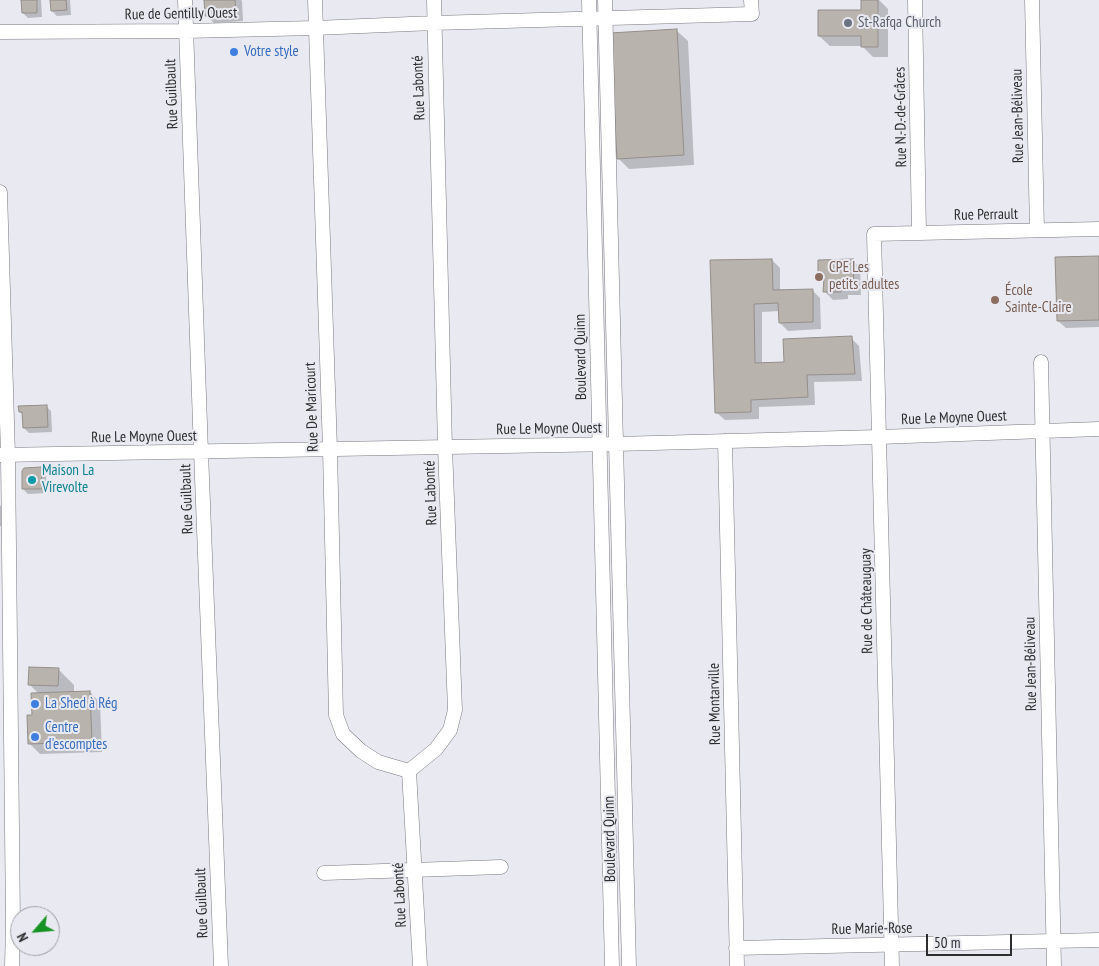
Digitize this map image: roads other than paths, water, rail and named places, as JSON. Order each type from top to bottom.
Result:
[{"type":"street","name":"Rue Guilbault","points":[[185,0],[221,966]]},
{"type":"street","name":"Rue De Maricourt","points":[[315,0],[330,449],[336,715],[344,734],[361,751],[378,762],[409,771]]},
{"type":"street","name":"Rue Labonté","points":[[420,966],[409,771],[441,743],[450,730],[455,710],[445,447],[434,0]]},
{"type":"street","name":"Boulevard Quinn","points":[[588,0],[612,966]]},
{"type":"street","name":"Boulevard Quinn","points":[[605,0],[629,966]]},
{"type":"street","name":"Rue de Gentilly Ouest","points":[[0,32],[315,28],[752,14],[751,0]]},
{"type":"street","name":"Rue N.-D.-de-Grâces","points":[[915,0],[919,233]]},
{"type":"street","name":"Rue Jean-Béliveau","points":[[1032,0],[1037,230]]},
{"type":"street","points":[[0,192],[13,924],[12,966]]},
{"type":"street","name":"Rue Perrault","points":[[874,234],[1099,229]]},
{"type":"street","name":"Rue de Châteauguay","points":[[874,234],[892,966]]},
{"type":"street","name":"Rue Jean-Béliveau","points":[[1041,362],[1054,966]]},
{"type":"street","name":"Rue Le Moyne Ouest","points":[[4,455],[616,444],[1099,429]]},
{"type":"street","name":"Rue Montarville","points":[[725,441],[737,966]]},
{"type":"street","points":[[606,713],[623,712]]},
{"type":"street","points":[[324,873],[501,867]]},
{"type":"street","name":"Rue Marie-Rose","points":[[736,948],[1099,940]]},
{"type":"place","name":"St-Rafqa Church","points":[[848,23]]},
{"type":"place","name":"Votre style","points":[[234,52]]},
{"type":"place","name":"CPE Les petits adultes","points":[[819,277]]},
{"type":"place","name":"École Sainte-Claire","points":[[995,300]]},
{"type":"place","name":"Maison La Virevolte","points":[[32,480]]},
{"type":"place","name":"La Shed à Rég","points":[[35,704]]},
{"type":"place","name":"Centre d'escomptes","points":[[35,737]]}]
